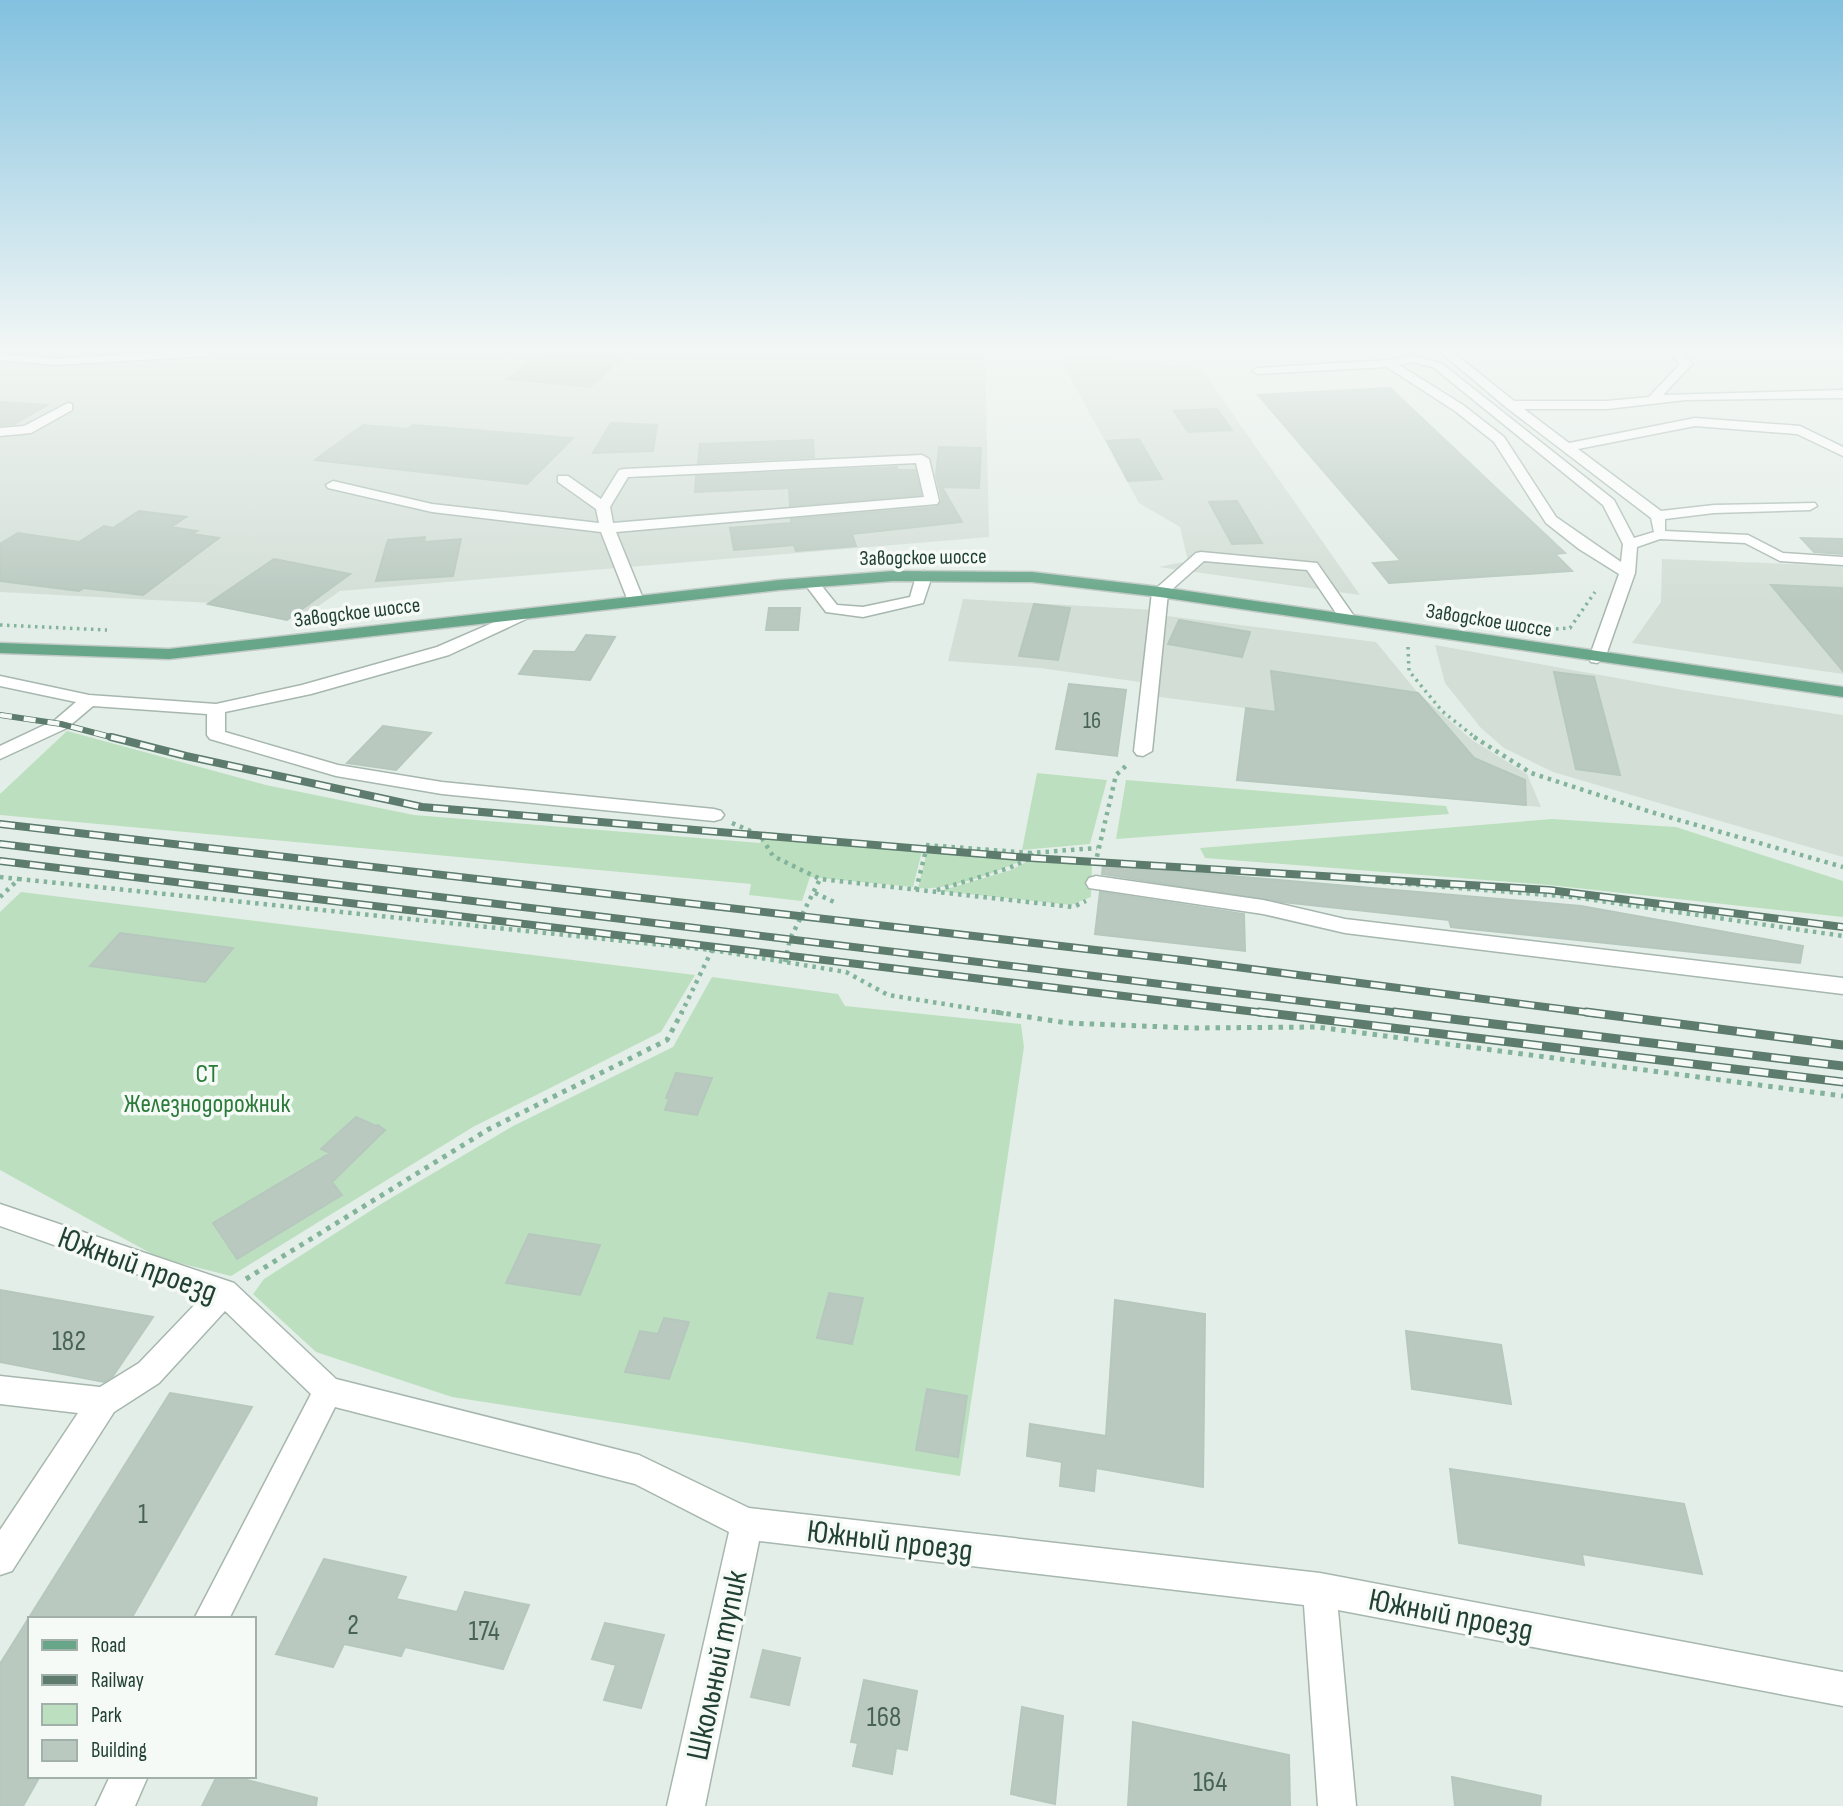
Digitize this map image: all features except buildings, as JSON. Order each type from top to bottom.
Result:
[{"type":"main road","name":"Заводское шоссе","points":[[0,648],[169,654],[812,583],[924,576],[1032,577],[1160,592],[1843,692]]},
{"type":"street","points":[[1492,434],[1499,440],[1551,520],[1584,547],[1627,573]]},
{"type":"street","points":[[1523,434],[1609,503],[1630,544],[1627,573],[1597,658]]},
{"type":"street","points":[[1551,434],[1658,516],[1714,509],[1810,506]]},
{"type":"street","points":[[1568,447],[1633,434]]},
{"type":"street","points":[[1810,434],[1843,452]]},
{"type":"street","points":[[333,485],[432,508],[607,528],[932,501],[922,459],[624,473],[603,507],[607,528],[636,601]]},
{"type":"street","points":[[563,479],[603,507]]},
{"type":"street","points":[[1658,516],[1659,535]]},
{"type":"street","points":[[1630,544],[1659,535],[1748,539],[1780,557],[1843,561]]},
{"type":"street","points":[[1143,751],[1160,592],[1201,556],[1312,566],[1348,619]]},
{"type":"street","points":[[812,583],[832,609],[863,612],[917,603],[924,576]]},
{"type":"street","points":[[0,681],[89,700],[216,709],[305,690],[443,651],[520,616]]},
{"type":"street","points":[[0,753],[61,724],[89,700]]},
{"type":"street","points":[[216,709],[216,735],[335,770],[442,789],[714,815]]},
{"type":"street","points":[[1096,883],[1263,907],[1345,926],[1843,986]]},
{"type":"street","name":"Южный проезд","points":[[0,1215],[224,1292],[328,1391],[639,1470],[747,1524],[1320,1590],[1843,1689]]},
{"type":"street","points":[[0,1559],[103,1402],[149,1373],[224,1292]]},
{"type":"street","points":[[0,1390],[103,1402]]},
{"type":"street","points":[[212,1617],[328,1391]]},
{"type":"street","name":"Школьный тупик","points":[[686,1806],[747,1524]]},
{"type":"street","points":[[1320,1590],[1337,1806]]},
{"type":"street","points":[[115,1806],[129,1778]]},
{"type":"path","points":[[1408,643],[1409,671],[1442,711],[1486,746],[1531,774],[1651,812],[1843,867]]},
{"type":"path","points":[[916,890],[927,843],[1031,853],[1097,848],[1116,775],[1143,751]]},
{"type":"path","points":[[714,815],[760,835],[773,856],[820,879]]},
{"type":"path","points":[[933,892],[1009,868],[1031,858],[1031,853]]},
{"type":"path","points":[[0,877],[712,950],[846,972],[888,995],[1067,1023],[1192,1028],[1317,1027],[1843,1096]]},
{"type":"path","points":[[0,897],[19,879]]},
{"type":"path","points":[[1357,880],[1573,897],[1843,936]]},
{"type":"path","points":[[815,893],[834,902]]},
{"type":"path","points":[[785,961],[799,916],[812,902]]},
{"type":"path","points":[[224,1292],[489,1129],[667,1040],[701,977],[712,950]]},
{"type":"shaded area","points":[[0,434],[987,434],[989,537],[340,591],[307,614],[251,605],[0,592]]},
{"type":"shaded area","points":[[1101,434],[1247,434],[1360,595],[1159,567],[1188,561],[1180,527],[1139,503]]},
{"type":"shaded area","points":[[1662,559],[1843,566],[1843,674],[1632,643],[1661,602]]},
{"type":"shaded area","points":[[963,599],[1154,610],[1140,682],[1040,668],[948,661]]},
{"type":"shaded area","points":[[1167,616],[1376,642],[1418,693],[1472,740],[1527,774],[1541,807],[1272,784],[1276,712],[1152,696]]},
{"type":"shaded area","points":[[1435,645],[1683,690],[1843,715],[1843,857],[1553,772],[1504,748],[1481,728],[1445,683]]},
{"type":"green space","points":[[67,731],[266,785],[414,815],[760,843],[762,838],[922,851],[913,887],[810,877],[802,901],[749,895],[751,884],[0,815],[0,794]]},
{"type":"green space","points":[[1037,773],[1107,780],[1090,844],[1022,850]]},
{"type":"green space","points":[[1126,780],[1446,806],[1449,814],[1116,839]]},
{"type":"green space","points":[[1552,819],[1676,827],[1843,881],[1843,917],[1549,885],[1205,858],[1200,848]]},
{"type":"green space","points":[[927,852],[1025,859],[958,884],[918,888]]},
{"type":"green space","points":[[1030,860],[1092,863],[1091,897],[1071,905],[940,891],[1011,870]]},
{"type":"green space","name":"СТ Железнодорожник","points":[[21,892],[695,975],[661,1032],[473,1127],[231,1276],[159,1258],[0,1170],[0,912]]},
{"type":"green space","points":[[712,977],[838,994],[845,1006],[1021,1024],[1024,1047],[960,1476],[452,1397],[316,1352],[253,1294],[264,1279],[381,1204],[513,1126],[673,1047]]},
{"type":"railway","points":[[0,715],[61,724],[118,739]]},
{"type":"railway","points":[[111,737],[422,807],[1031,858],[1549,890],[1843,927]]},
{"type":"railway","points":[[0,824],[1182,960],[1600,1014]]},
{"type":"railway","points":[[0,844],[1409,1014]]},
{"type":"railway","points":[[0,861],[1273,1014]]},
{"type":"railway","points":[[1259,1012],[1843,1082]]},
{"type":"railway","points":[[1394,1012],[1843,1066]]},
{"type":"railway","points":[[1586,1012],[1843,1045]]}]
